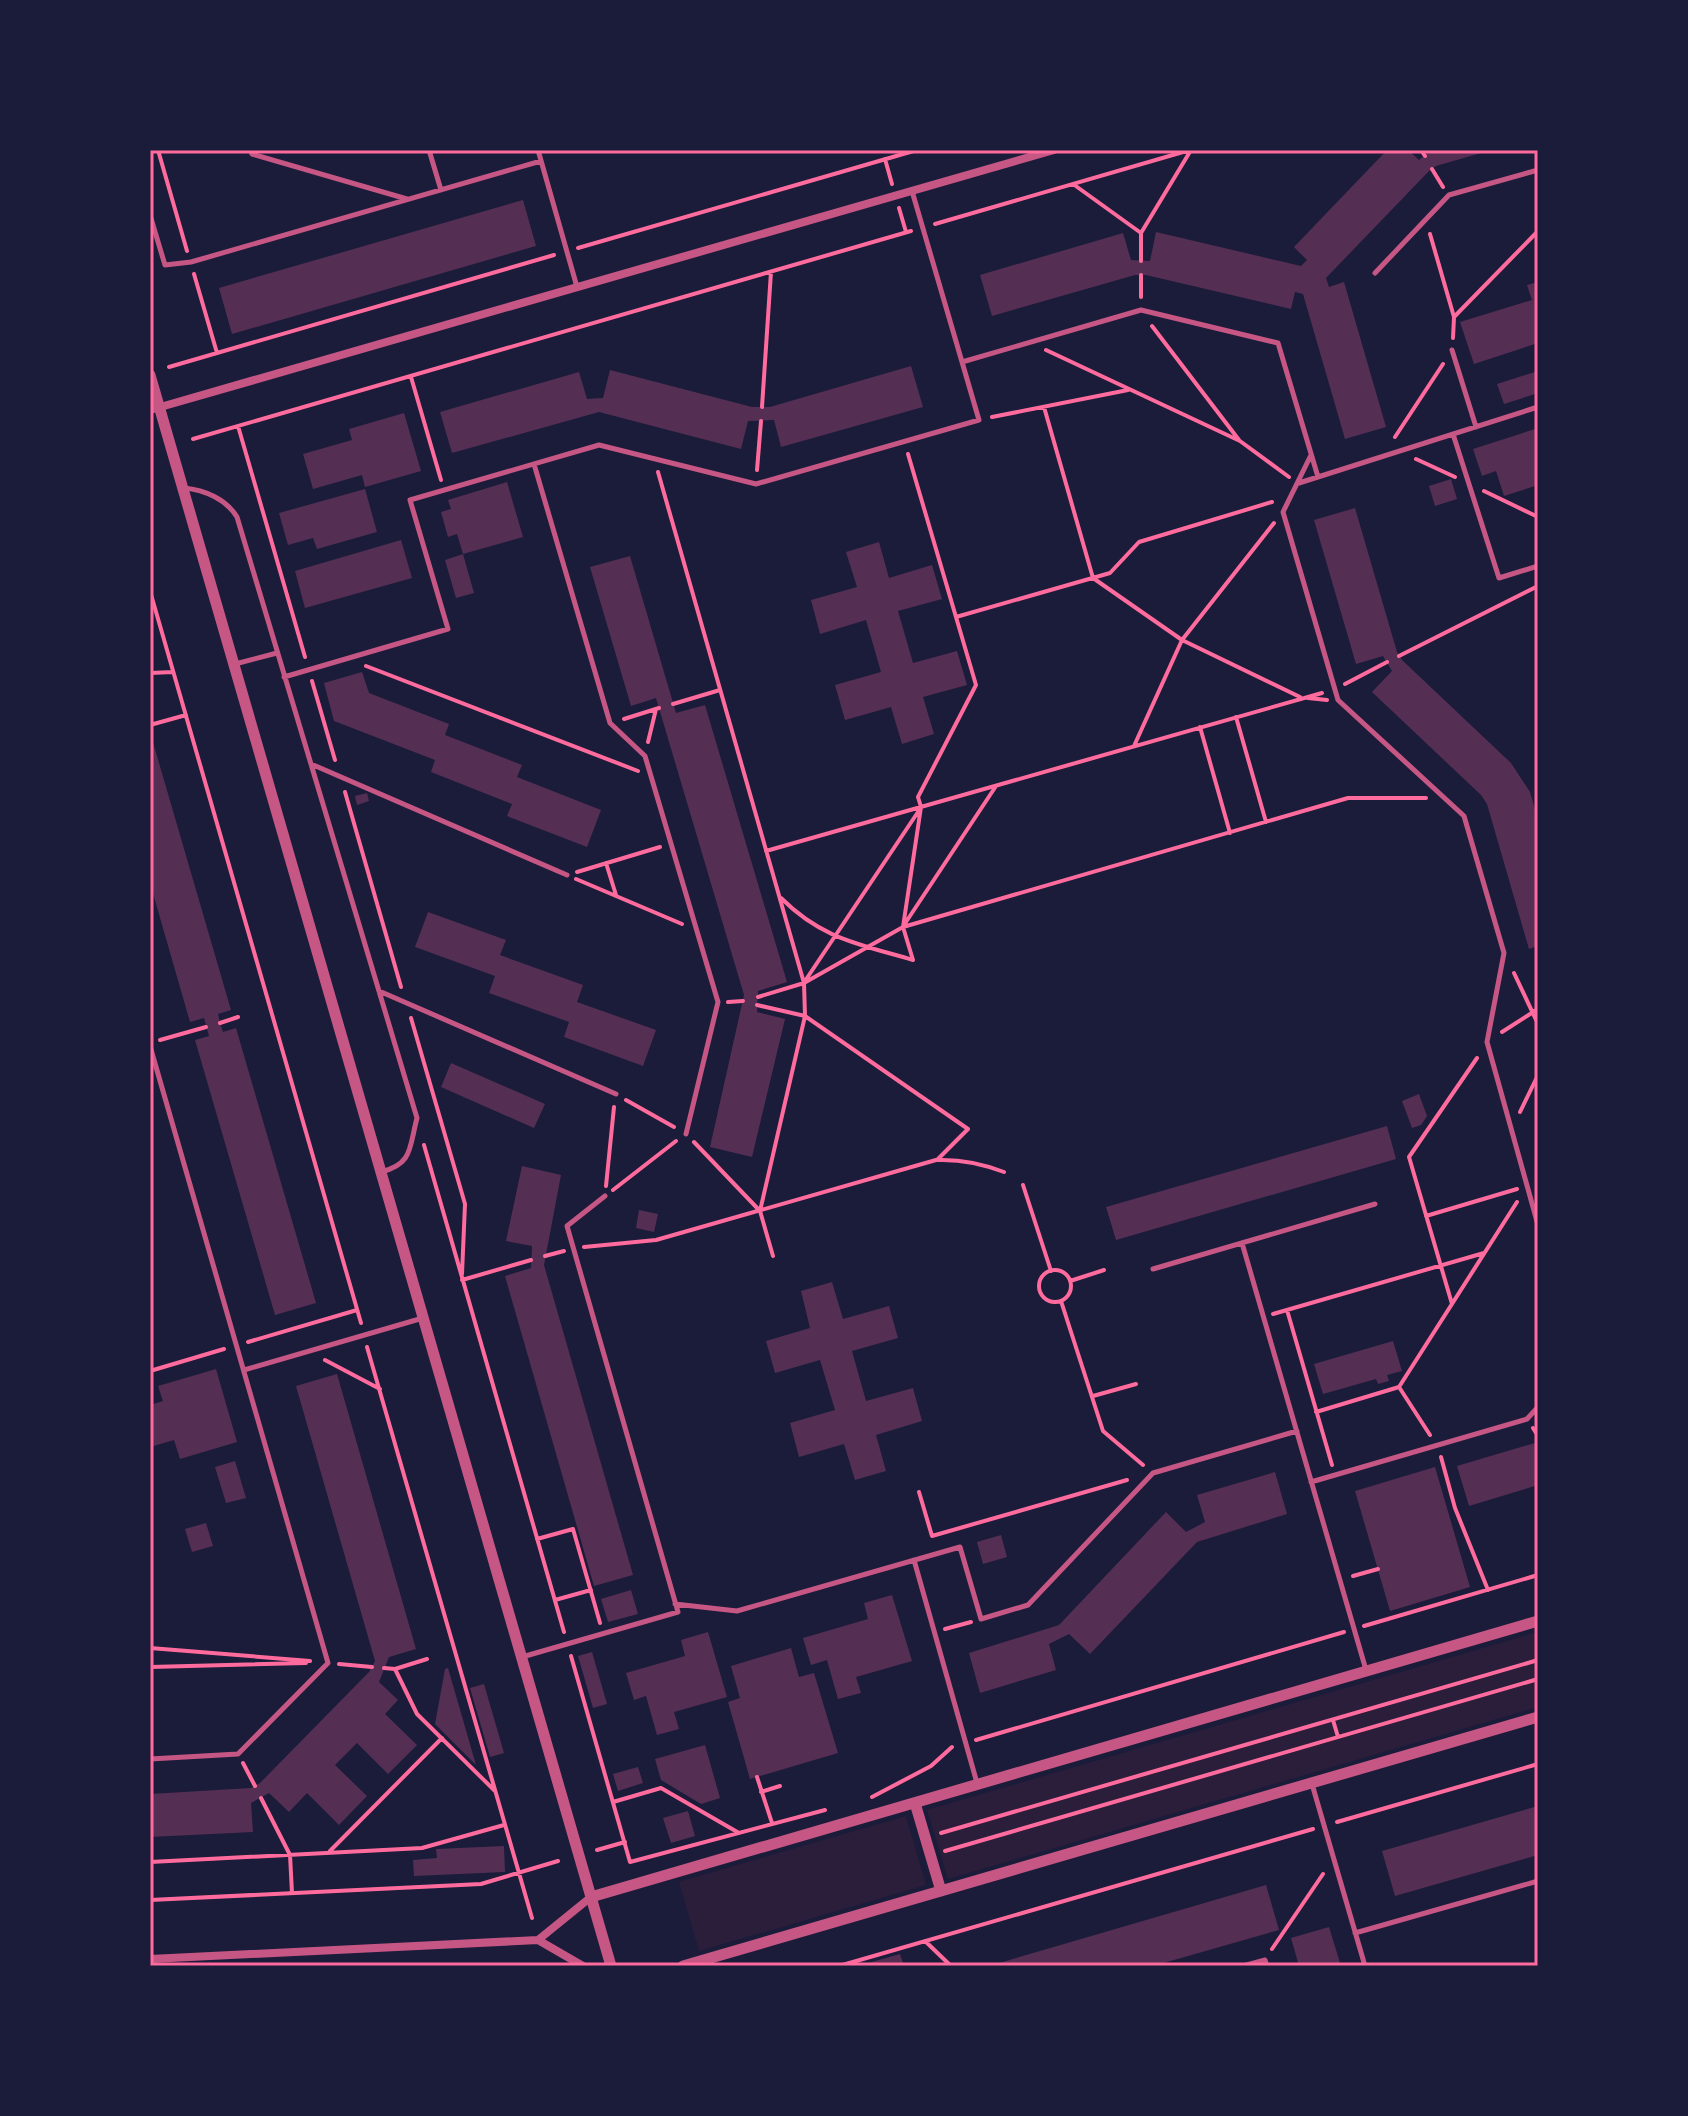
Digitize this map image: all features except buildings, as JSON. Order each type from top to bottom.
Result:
[{"type":"street","points":[[155,410],[1054,150]]},
{"type":"street","points":[[150,375],[155,410],[183,488],[235,664],[611,1966]]},
{"type":"street","points":[[538,1940],[591,1897],[1538,1621]]},
{"type":"street","points":[[683,1966],[1538,1717]]},
{"type":"street","points":[[915,1803],[941,1891]]},
{"type":"street","points":[[150,1959],[538,1940],[583,1966]]},
{"type":"lane","points":[[250,150],[252,154],[408,199]]},
{"type":"lane","points":[[429,150],[441,190]]},
{"type":"lane","points":[[538,150],[577,288]]},
{"type":"lane","points":[[150,215],[165,265],[191,262],[541,161]]},
{"type":"lane","points":[[1375,273],[1449,195],[1538,170]]},
{"type":"lane","points":[[284,677],[448,629],[410,500],[599,445],[756,484],[979,420],[912,191]]},
{"type":"lane","points":[[962,362],[1141,310],[1278,343],[1318,477]]},
{"type":"lane","points":[[1452,350],[1476,427]]},
{"type":"lane","points":[[1297,483],[1538,407]]},
{"type":"lane","points":[[1453,434],[1499,578],[1538,566]]},
{"type":"lane","points":[[1311,455],[1283,512],[1338,700],[1464,816],[1504,953],[1487,1042],[1538,1225]]},
{"type":"lane","points":[[534,464],[610,723],[645,756],[718,1002],[686,1134]]},
{"type":"lane","points":[[183,488],[199,489],[219,499],[237,517],[417,1118],[405,1159],[400,1166],[381,1172]]},
{"type":"lane","points":[[235,664],[277,653]]},
{"type":"lane","points":[[310,764],[567,875]]},
{"type":"lane","points":[[378,991],[616,1094]]},
{"type":"lane","points":[[150,1044],[328,1663],[238,1754],[150,1759]]},
{"type":"lane","points":[[521,1657],[678,1612],[567,1226],[605,1196]]},
{"type":"lane","points":[[1153,1269],[1375,1204]]},
{"type":"lane","points":[[1242,1243],[1367,1671]]},
{"type":"lane","points":[[244,1370],[423,1318]]},
{"type":"lane","points":[[1311,1482],[1527,1419],[1538,1407]]},
{"type":"lane","points":[[675,1604],[737,1611],[960,1547],[981,1619],[1028,1605],[1153,1473],[1297,1431]]},
{"type":"lane","points":[[914,1560],[977,1784]]},
{"type":"lane","points":[[1312,1783],[1365,1966]]},
{"type":"lane","points":[[1355,1933],[1538,1881]]},
{"type":"lane","points":[[1243,1966],[1266,1963]]},
{"type":"path","points":[[193,439],[1191,150]]},
{"type":"path","points":[[1141,261],[1141,233],[1191,150]]},
{"type":"path","points":[[1421,150],[1425,156]]},
{"type":"path","points":[[1432,169],[1449,195]]},
{"type":"path","points":[[1073,184],[1141,233]]},
{"type":"path","points":[[1383,456],[1452,350],[1454,317],[1426,219]]},
{"type":"path","points":[[1454,317],[1538,231]]},
{"type":"path","points":[[762,407],[771,272]]},
{"type":"path","points":[[1141,275],[1141,310],[1240,441]]},
{"type":"path","points":[[1030,342],[1240,441],[1297,483]]},
{"type":"path","points":[[169,367],[217,353]]},
{"type":"path","points":[[411,376],[444,490]]},
{"type":"path","points":[[979,420],[1131,390]]},
{"type":"path","points":[[1044,407],[1093,578],[1182,640],[1302,698],[1338,700]]},
{"type":"path","points":[[756,484],[761,421]]},
{"type":"path","points":[[238,426],[465,1204],[462,1280]]},
{"type":"path","points":[[779,896],[802,919],[834,937],[913,960],[903,927],[921,807],[918,797],[976,685],[905,441]]},
{"type":"path","points":[[654,459],[804,983],[805,1016],[760,1211]]},
{"type":"path","points":[[956,617],[1110,573],[1139,542],[1291,497]]},
{"type":"path","points":[[1134,746],[1182,640],[1283,512]]},
{"type":"path","points":[[1399,656],[1538,586]]},
{"type":"path","points":[[150,591],[532,1918]]},
{"type":"path","points":[[345,658],[651,776]]},
{"type":"path","points":[[766,851],[1335,689],[1387,662]]},
{"type":"path","points":[[150,673],[173,672]]},
{"type":"path","points":[[673,704],[720,690]]},
{"type":"path","points":[[610,723],[658,708],[645,756]]},
{"type":"path","points":[[150,725],[186,715]]},
{"type":"path","points":[[1236,717],[1266,822]]},
{"type":"path","points":[[1200,727],[1230,833]]},
{"type":"path","points":[[903,927],[996,786]]},
{"type":"path","points":[[758,997],[804,983],[903,927],[1348,798],[1445,798]]},
{"type":"path","points":[[804,983],[921,807]]},
{"type":"path","points":[[567,875],[671,844]]},
{"type":"path","points":[[606,863],[616,896]]},
{"type":"path","points":[[567,875],[697,931]]},
{"type":"path","points":[[1504,953],[1538,1024]]},
{"type":"path","points":[[757,1005],[805,1016],[968,1129],[936,1160]]},
{"type":"path","points":[[1452,1304],[1409,1157],[1487,1042],[1538,1009]]},
{"type":"path","points":[[220,1023],[238,1017]]},
{"type":"path","points":[[150,1044],[206,1027]]},
{"type":"path","points":[[1512,1129],[1538,1075]]},
{"type":"path","points":[[605,1196],[616,1094],[686,1134],[760,1211],[773,1256]]},
{"type":"path","points":[[417,1118],[630,1862],[825,1810]]},
{"type":"path","points":[[605,1196],[686,1134]]},
{"type":"path","points":[[573,1248],[656,1240],[936,1160],[960,1159],[1004,1172]]},
{"type":"path","points":[[1023,1185],[1051,1271]]},
{"type":"path","points":[[1426,1216],[1527,1186]]},
{"type":"path","points":[[1316,1412],[1399,1387],[1527,1186]]},
{"type":"path","points":[[1263,1317],[1485,1253]]},
{"type":"path","points":[[462,1280],[531,1260]]},
{"type":"path","points":[[1070,1281],[1104,1270]]},
{"type":"path","points":[[1051,1271],[1064,1273],[1070,1281],[1068,1295],[1061,1301],[1051,1301],[1040,1291],[1040,1281],[1051,1271]]},
{"type":"path","points":[[1061,1301],[1103,1431],[1153,1473]]},
{"type":"path","points":[[150,1371],[357,1310]]},
{"type":"path","points":[[1287,1310],[1335,1475]]},
{"type":"path","points":[[310,1351],[380,1389]]},
{"type":"path","points":[[1092,1397],[1136,1384]]},
{"type":"path","points":[[1399,1387],[1437,1445],[1455,1508],[1488,1590]]},
{"type":"path","points":[[932,1536],[1153,1473]]},
{"type":"path","points":[[919,1492],[937,1553]]},
{"type":"path","points":[[537,1539],[573,1529],[603,1633]]},
{"type":"path","points":[[1340,1580],[1378,1569]]},
{"type":"path","points":[[866,1799],[931,1766],[954,1746],[1538,1575]]},
{"type":"path","points":[[555,1600],[591,1590]]},
{"type":"path","points":[[935,1632],[981,1619]]},
{"type":"path","points":[[150,1648],[372,1667]]},
{"type":"path","points":[[384,1668],[395,1669],[427,1659]]},
{"type":"path","points":[[926,1838],[1538,1660]]},
{"type":"path","points":[[150,1667],[328,1663]]},
{"type":"path","points":[[395,1669],[417,1714],[495,1791]]},
{"type":"path","points":[[931,1855],[1538,1679]]},
{"type":"path","points":[[1333,1719],[1338,1737]]},
{"type":"path","points":[[328,1853],[442,1738]]},
{"type":"path","points":[[238,1754],[255,1786]]},
{"type":"path","points":[[839,1966],[1538,1764]]},
{"type":"path","points":[[757,1777],[772,1823]]},
{"type":"path","points":[[761,1792],[780,1786]]},
{"type":"path","points":[[613,1802],[661,1788],[739,1833]]},
{"type":"path","points":[[261,1798],[290,1855],[292,1893]]},
{"type":"path","points":[[150,1862],[422,1848],[505,1824]]},
{"type":"path","points":[[597,1850],[625,1842]]},
{"type":"path","points":[[1266,1963],[1334,1859]]},
{"type":"path","points":[[150,1900],[481,1884],[558,1861]]},
{"type":"path","points":[[925,1941],[951,1966]]},
{"type":"shaded area","points":[[1538,1632],[1538,1707],[948,1879],[927,1810]]},
{"type":"shaded area","points":[[906,1816],[926,1885],[699,1951],[679,1882]]}]
